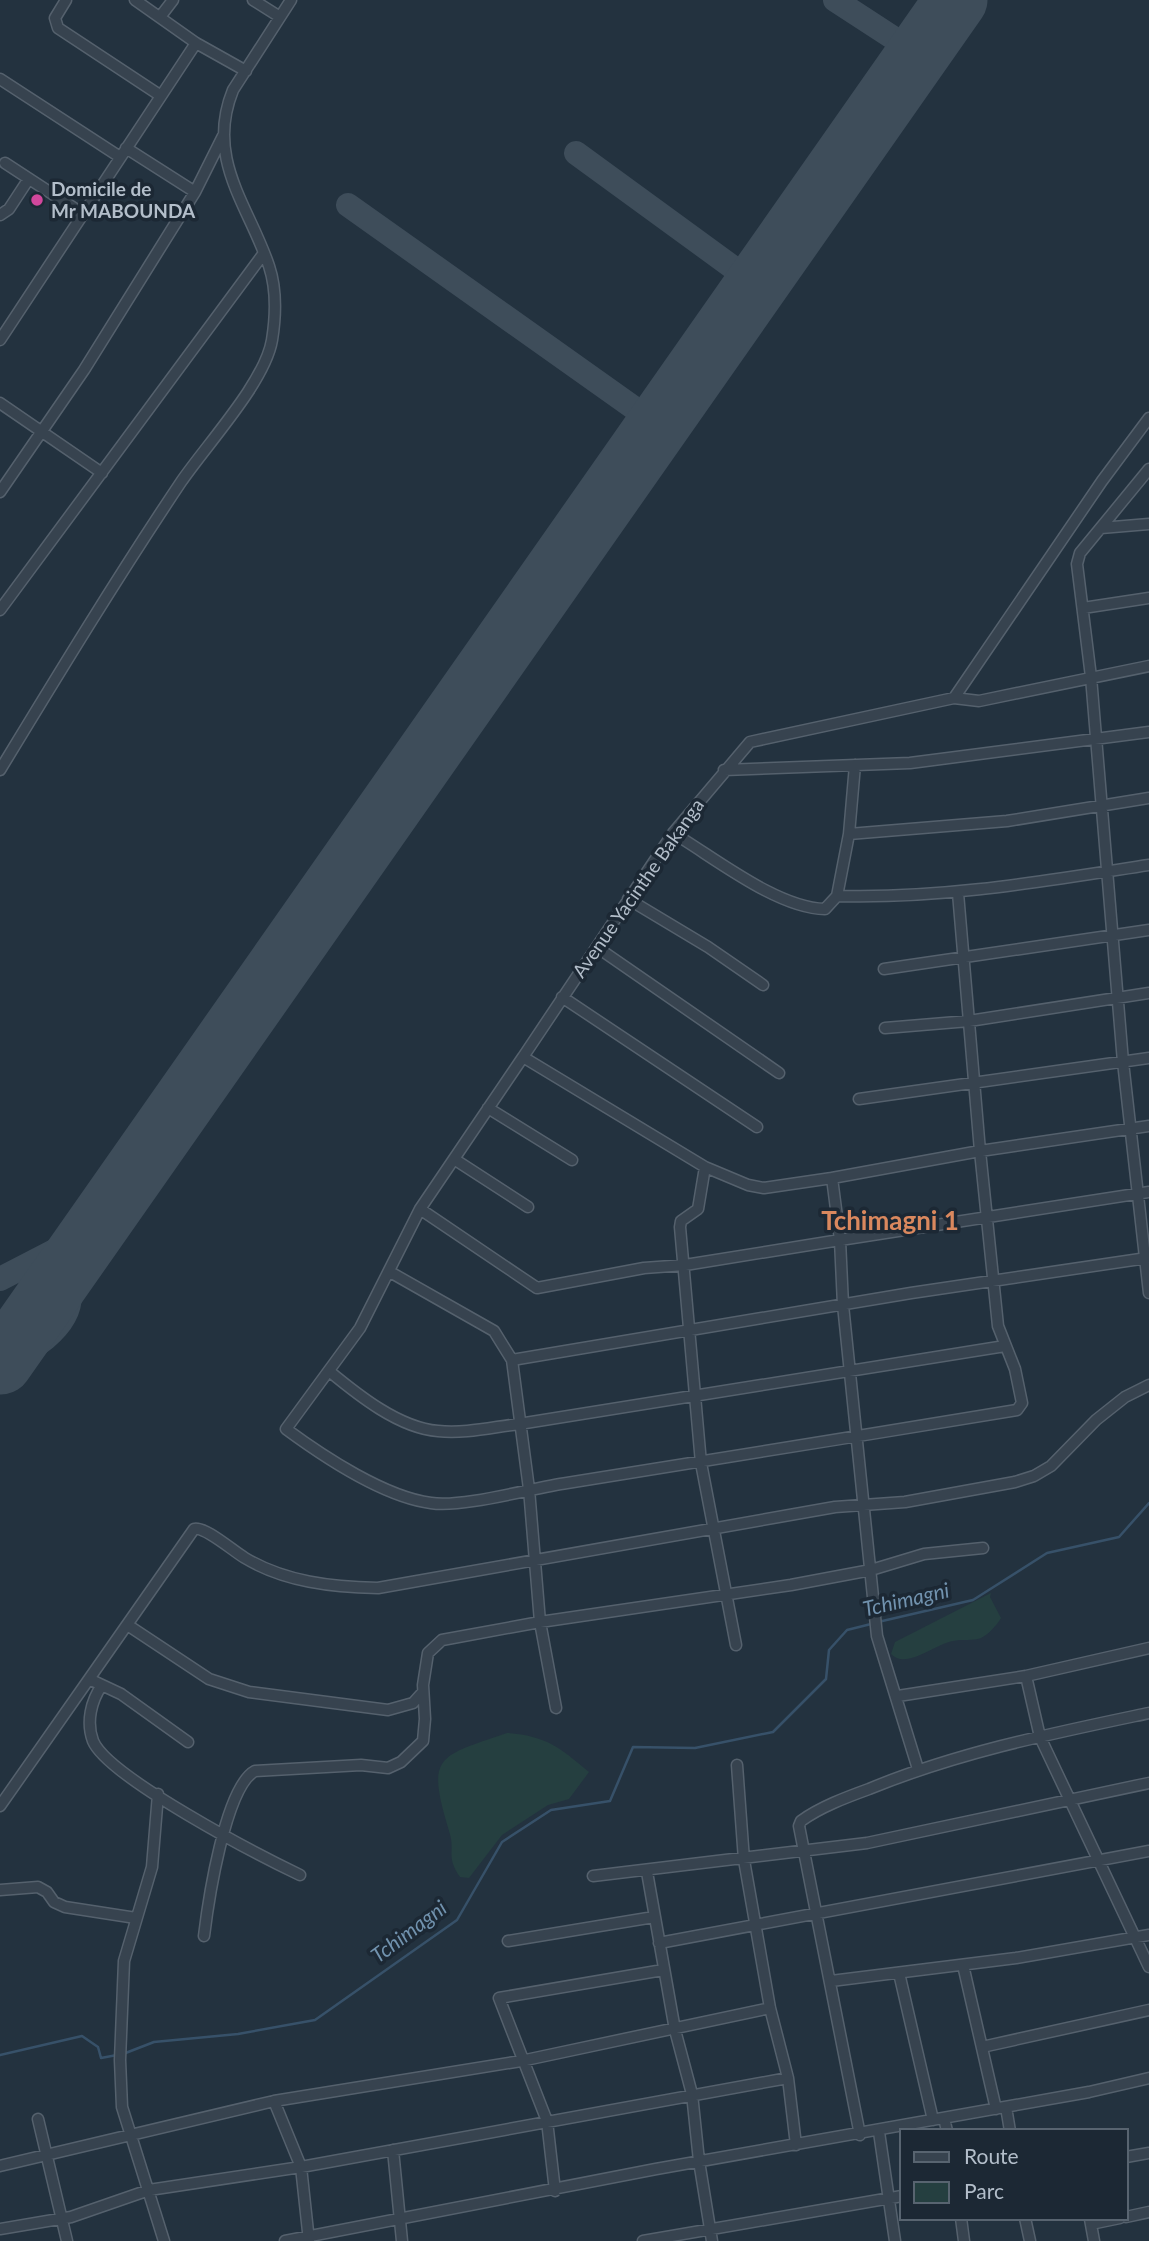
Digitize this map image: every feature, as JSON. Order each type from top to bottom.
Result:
[{"type":"street","points":[[66,0],[55,18],[58,28],[161,96]]},
{"type":"street","points":[[135,0],[196,43],[246,71]]},
{"type":"street","points":[[160,17],[173,0]]},
{"type":"street","points":[[253,0],[280,17]]},
{"type":"street","points":[[0,770],[139,546],[265,362],[272,340],[276,306],[272,281],[264,253],[242,208],[230,173],[224,134],[227,106],[290,0]]},
{"type":"street","points":[[0,340],[196,43]]},
{"type":"street","points":[[0,79],[123,153],[195,191]]},
{"type":"street","points":[[0,492],[43,433],[195,191],[224,134]]},
{"type":"street","points":[[5,163],[83,215]]},
{"type":"street","points":[[0,215],[9,209],[28,180]]},
{"type":"street","points":[[0,610],[264,253]]},
{"type":"street","points":[[0,403],[102,473]]},
{"type":"street","points":[[1149,418],[1102,481],[954,698],[979,701],[1149,666]]},
{"type":"street","points":[[1149,469],[1078,558],[1091,677],[1105,872],[1123,1062],[1149,1293]]},
{"type":"street","points":[[1101,528],[1149,524]]},
{"type":"street","points":[[1083,608],[1149,598]]},
{"type":"street","name":"Avenue Yacinthe Bakanga","points":[[390,1272],[410,1225],[420,1209],[562,997],[598,948],[628,899],[673,833],[750,742],[954,698]]},
{"type":"street","points":[[724,770],[910,763],[1149,732]]},
{"type":"street","points":[[673,833],[769,892],[805,908],[825,909],[838,896],[849,834],[855,765]]},
{"type":"street","points":[[849,834],[1007,821],[1149,798]]},
{"type":"street","points":[[838,896],[898,898],[958,893],[1149,864]]},
{"type":"street","points":[[556,1708],[540,1622],[528,1489],[512,1360],[494,1331],[390,1272],[360,1328],[286,1429],[362,1476],[419,1501],[446,1505],[528,1489],[701,1463],[1021,1408],[1015,1369],[1004,1346],[999,1326],[980,1151],[958,893]]},
{"type":"street","points":[[628,899],[708,947],[763,985]]},
{"type":"street","points":[[884,969],[1149,930]]},
{"type":"street","points":[[598,948],[779,1073]]},
{"type":"street","points":[[885,1028],[969,1021],[1149,993]]},
{"type":"street","points":[[562,997],[757,1127]]},
{"type":"street","points":[[523,1057],[705,1167],[764,1188],[980,1151],[1149,1126]]},
{"type":"street","points":[[859,1099],[974,1085],[1149,1058]]},
{"type":"street","points":[[488,1108],[572,1160]]},
{"type":"street","points":[[454,1159],[528,1207]]},
{"type":"street","points":[[705,1167],[698,1209],[681,1221],[680,1227],[701,1463],[724,1596],[736,1645]]},
{"type":"street","points":[[832,1178],[877,1636],[898,1696],[918,1769]]},
{"type":"street","points":[[420,1209],[537,1288],[644,1268],[685,1265],[1149,1192]]},
{"type":"street","points":[[512,1360],[1146,1258]]},
{"type":"street","points":[[329,1371],[357,1394],[422,1429],[439,1432],[519,1424],[851,1373],[1004,1346]]},
{"type":"street","points":[[0,1806],[129,1626],[194,1529],[198,1527],[271,1572],[300,1580],[378,1588],[535,1558],[713,1531],[835,1507],[864,1507],[1015,1482],[1034,1476],[1051,1466],[1106,1412],[1149,1384]]},
{"type":"street","points":[[204,1936],[211,1877],[223,1835],[245,1779],[255,1771],[361,1765],[388,1768],[401,1762],[423,1741],[425,1718],[422,1693],[428,1653],[442,1640],[540,1622],[724,1596],[871,1570],[924,1554],[982,1548]]},
{"type":"street","points":[[129,1626],[167,1648],[194,1670],[249,1692],[388,1710],[401,1709],[422,1693]]},
{"type":"street","points":[[898,1696],[1026,1676],[1149,1648]]},
{"type":"street","points":[[1026,1676],[1040,1737],[1149,1967]]},
{"type":"street","points":[[89,1679],[121,1694],[188,1742]]},
{"type":"street","points":[[102,1685],[94,1698],[90,1716],[94,1744],[136,1783],[223,1835],[299,1875]]},
{"type":"street","points":[[860,2135],[799,1826],[806,1817],[918,1769],[1040,1737],[1149,1713]]},
{"type":"street","points":[[737,1765],[744,1860],[770,2008],[788,2078],[796,2145]]},
{"type":"street","points":[[593,1876],[805,1853],[1149,1783]]},
{"type":"street","points":[[158,1794],[152,1867],[124,1961],[120,2060],[122,2107],[164,2241]]},
{"type":"street","points":[[659,1943],[1149,1850]]},
{"type":"street","points":[[648,1872],[674,2030],[692,2094],[711,2236]]},
{"type":"street","points":[[0,1890],[38,1887],[47,1892],[54,1902],[65,1906],[136,1918]]},
{"type":"street","points":[[508,1941],[654,1917]]},
{"type":"street","points":[[831,1981],[963,1965],[1149,1935]]},
{"type":"street","points":[[963,1965],[982,2047],[1009,2129]]},
{"type":"street","points":[[555,2190],[547,2121],[499,2002],[503,1996],[663,1970]]},
{"type":"street","points":[[899,1973],[933,2120]]},
{"type":"street","points":[[0,2166],[274,2101],[521,2061],[770,2008]]},
{"type":"street","points":[[982,2047],[1149,2010]]},
{"type":"street","points":[[0,2230],[64,2218],[149,2190],[301,2167],[788,2078]]},
{"type":"street","points":[[285,2241],[309,2239],[699,2161],[879,2132],[1149,2078]]},
{"type":"street","points":[[274,2101],[301,2167],[309,2239]]},
{"type":"street","points":[[944,2118],[947,2129]]},
{"type":"street","points":[[38,2119],[45,2156],[64,2218],[67,2241]]},
{"type":"street","points":[[879,2132],[895,2241]]},
{"type":"street","points":[[393,2150],[402,2241]]},
{"type":"street","points":[[1128,2157],[1149,2153]]},
{"type":"street","points":[[643,2241],[711,2236],[900,2196]]},
{"type":"street","points":[[1128,2217],[1149,2213]]},
{"type":"street","points":[[961,2220],[964,2241]]},
{"type":"street","points":[[1026,2220],[1030,2241]]},
{"type":"street","points":[[1090,2221],[1094,2241]]},
{"type":"green space","points":[[991,1593],[990,1597],[1001,1618],[984,1637],[956,1640],[912,1658],[897,1658],[891,1654],[895,1642]]},
{"type":"green space","points":[[507,1733],[532,1737],[551,1744],[589,1772],[569,1799],[548,1805],[502,1835],[469,1878],[460,1877],[452,1858],[451,1838],[439,1787],[439,1773],[443,1763],[452,1755]]},
{"type":"waterway","name":"Tchimagni","points":[[878,1622],[973,1600],[1047,1553],[1119,1537],[1149,1503]]},
{"type":"waterway","name":"Tchimagni","points":[[123,2054],[154,2042],[238,2034],[315,2020],[457,1920],[502,1842],[551,1810],[610,1801],[633,1747],[695,1748],[773,1732],[826,1679],[829,1650],[847,1630],[871,1624]]},
{"type":"waterway","name":"Tchimagni","points":[[0,2055],[82,2036],[98,2047],[101,2058],[117,2055]]},
{"type":"taxiway","points":[[835,0],[918,54]]},
{"type":"taxiway","points":[[576,153],[757,285]]},
{"type":"taxiway","points":[[348,205],[658,425]]},
{"type":"taxiway","points":[[0,1279],[93,1231]]},
{"type":"taxiway","points":[[0,1363],[34,1347],[46,1338],[63,1318],[70,1294],[64,1273]]},
{"type":"runway","points":[[1,1363],[956,0]]},
{"type":"place","name":"Domicile de Mr MABOUNDA","points":[[37,200]]},
{"type":"district","name":"Tchimagni 1","points":[[890,1221]]}]
